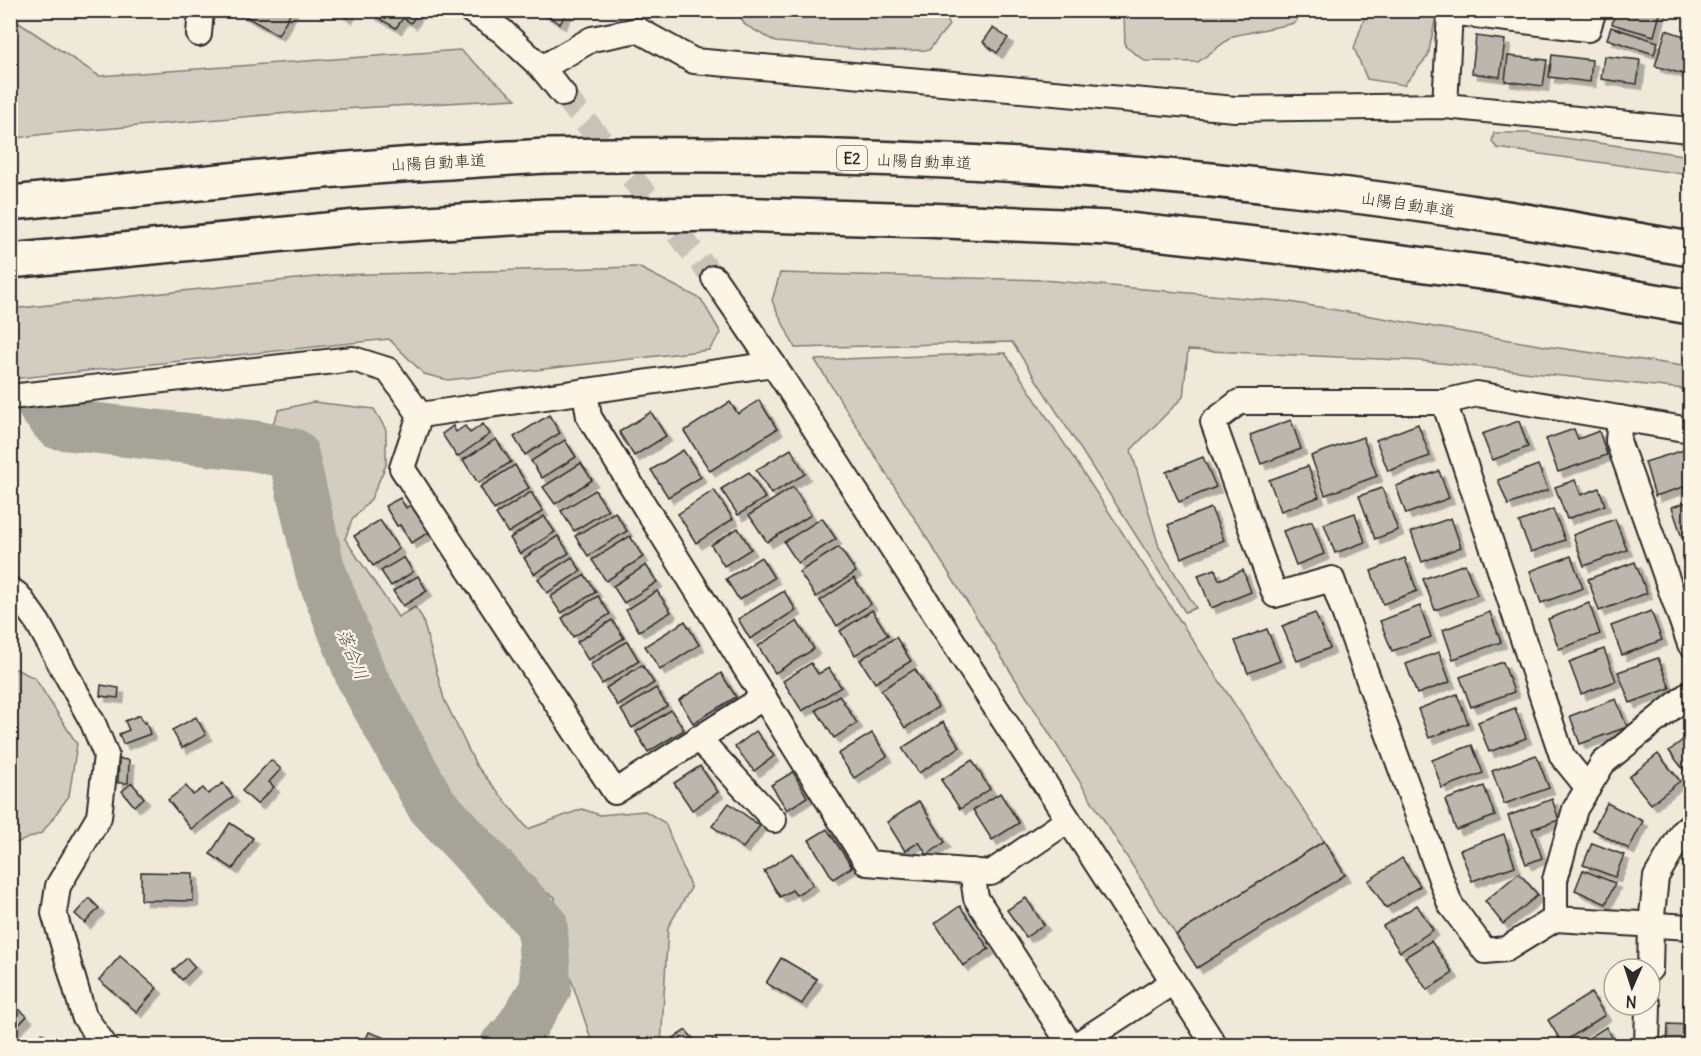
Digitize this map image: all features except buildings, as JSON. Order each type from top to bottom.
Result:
[{"type":"highway","name":"山陽自動車道","points":[[10,203],[356,167],[547,156],[774,156],[929,160],[1118,172],[1305,190],[1510,218],[1690,249]]},
{"type":"highway","points":[[10,261],[357,227],[546,216],[759,215],[1109,228],[1301,249],[1504,275],[1690,307]]},
{"type":"street","points":[[470,10],[502,30],[542,68],[563,94]]},
{"type":"street","points":[[1445,106],[1450,12],[1588,29],[1594,10]]},
{"type":"street","points":[[542,68],[592,39],[638,30],[694,61],[1235,109],[1445,106],[1690,130]]},
{"type":"street","points":[[714,278],[773,364],[1215,1046]]},
{"type":"street","points":[[10,397],[353,359],[388,370],[420,415]]},
{"type":"street","points":[[420,415],[773,364]]},
{"type":"street","points":[[585,391],[590,417],[867,862],[991,873],[1068,820]]},
{"type":"street","points":[[1690,430],[1477,394],[1444,402],[1239,402],[1213,422],[1275,595],[1332,579],[1450,904],[1485,951],[1506,949],[1555,919],[1690,927]]},
{"type":"street","points":[[1444,402],[1562,756],[1588,788]]},
{"type":"street","points":[[420,415],[402,468],[615,792],[764,697]]},
{"type":"street","points":[[1620,418],[1618,441],[1690,644]]},
{"type":"street","points":[[10,589],[18,595],[38,623],[93,723],[106,756],[99,816],[58,886],[54,913],[84,1016],[105,1046]]},
{"type":"street","points":[[1555,919],[1555,879],[1575,809],[1603,764],[1690,693]]},
{"type":"street","points":[[698,738],[774,819]]},
{"type":"street","points":[[1650,957],[1656,877],[1683,831],[1690,825]]},
{"type":"street","points":[[972,871],[976,898],[1073,1046],[1173,982]]},
{"type":"street","points":[[1647,1046],[1648,1017]]},
{"type":"shaded area","points":[[1302,10],[1295,23],[1233,36],[1198,62],[1145,61],[1125,46],[1124,12],[1121,11]]},
{"type":"shaded area","points":[[1367,10],[1437,11],[1428,56],[1404,85],[1367,79],[1354,48]]},
{"type":"shaded area","points":[[737,11],[945,11],[949,25],[929,50],[881,51],[776,42],[745,25]]},
{"type":"shaded area","points":[[10,17],[99,76],[460,50],[516,99],[324,110],[45,134],[11,139]]},
{"type":"shaded area","points":[[1494,133],[1528,133],[1690,156],[1690,175],[1497,148],[1492,142]]},
{"type":"shaded area","points":[[638,267],[701,299],[721,333],[709,350],[448,380],[424,374],[389,339],[11,379],[11,309],[334,275]]},
{"type":"shaded area","points":[[780,273],[1043,280],[1290,302],[1545,346],[1690,367],[1690,391],[1422,361],[1188,350],[1183,397],[1131,450],[1159,547],[1196,608],[1185,612],[1012,342],[795,348],[772,301]]},
{"type":"shaded area","points":[[1005,353],[1324,841],[1176,935],[815,360]]},
{"type":"shaded area","points":[[313,402],[374,409],[386,430],[386,465],[371,499],[352,520],[345,539],[398,617],[415,607],[422,617],[444,699],[476,765],[528,829],[582,809],[600,815],[645,811],[665,823],[691,888],[668,927],[661,1045],[593,1045],[560,946],[555,897],[523,880],[480,869],[437,806],[413,751],[377,687],[329,564],[310,492],[303,453],[267,436],[279,410]]},
{"type":"shaded area","points":[[11,667],[35,678],[77,744],[69,796],[42,833],[11,845]]},
{"type":"shaded area","points":[[43,1033],[56,1045],[34,1045]]},
{"type":"waterway","name":"落合川","points":[[43,406],[58,424],[256,446],[293,454],[320,570],[361,676],[431,804],[542,924],[546,988],[515,1037],[505,1046]]},
{"type":"tunnel","points":[[563,94],[714,278]]}]
